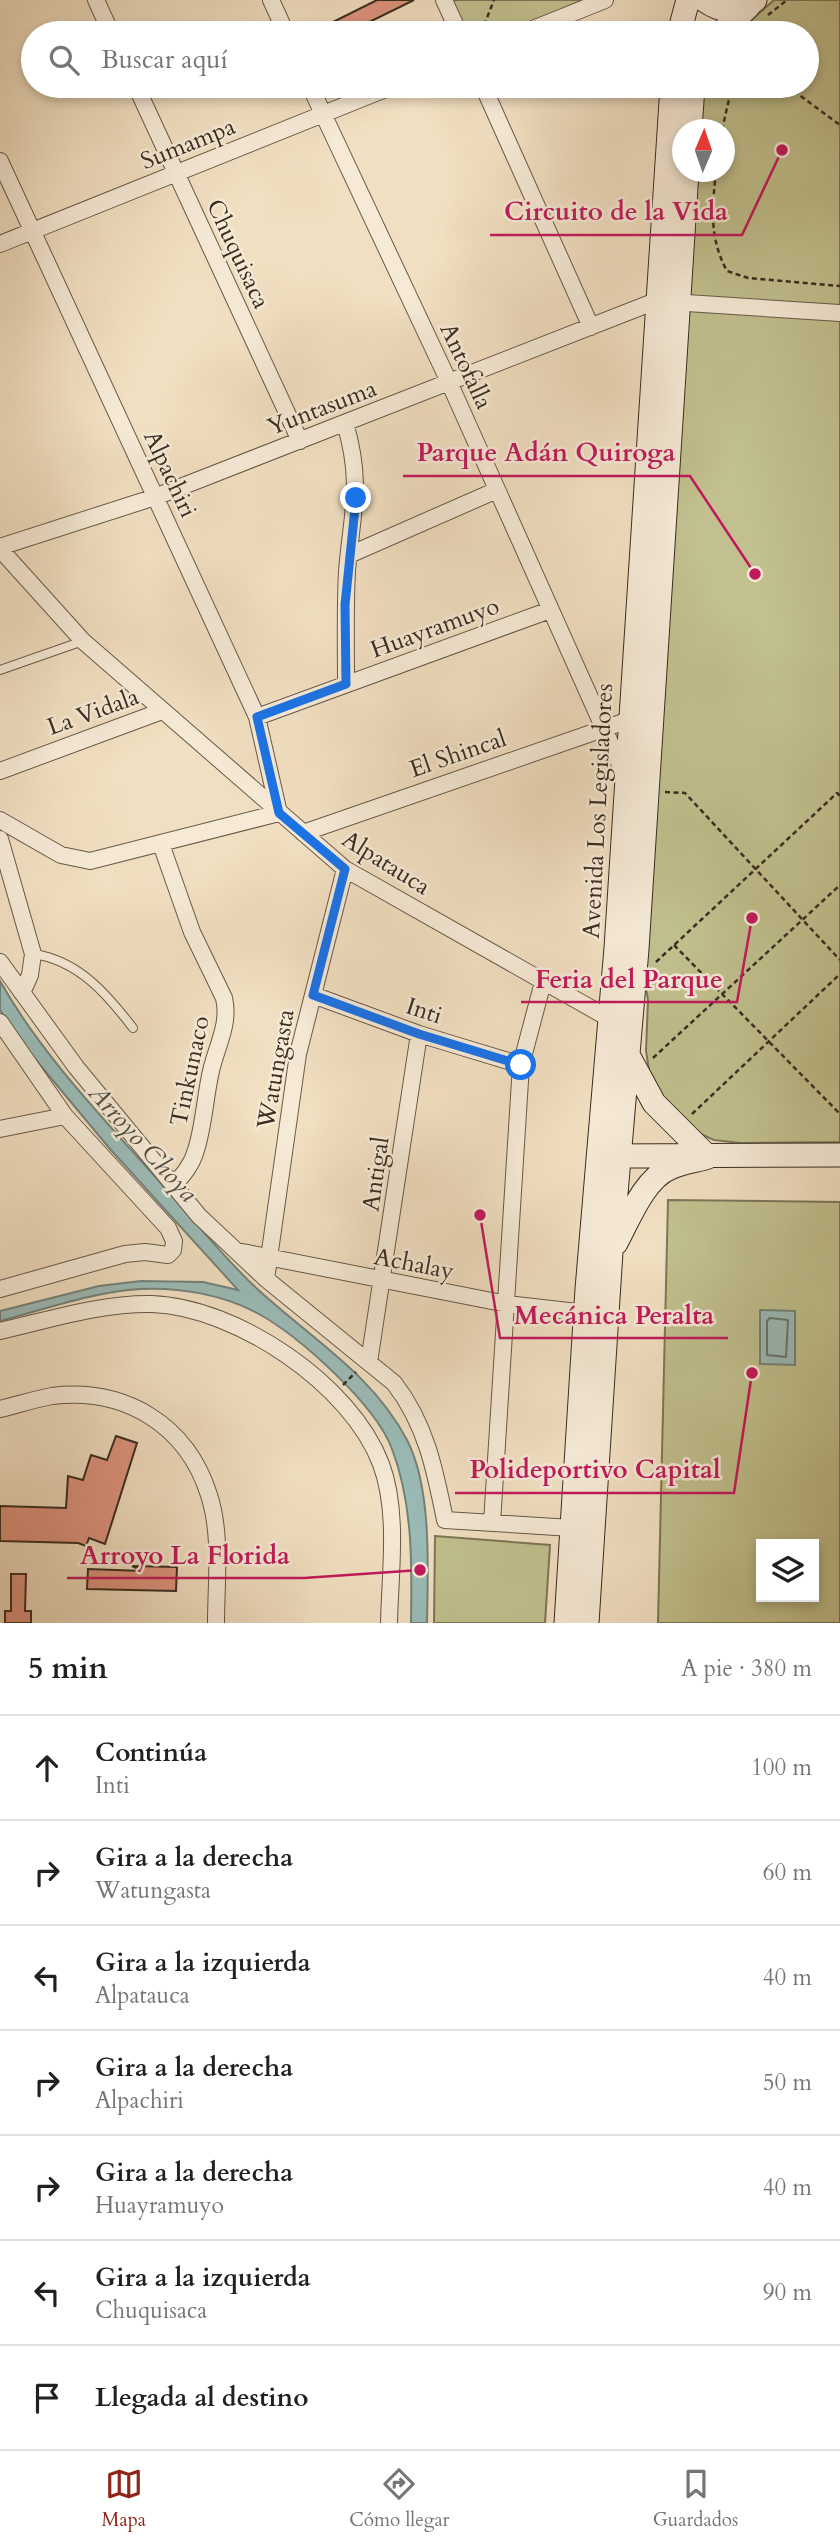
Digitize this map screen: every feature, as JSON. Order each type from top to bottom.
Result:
[{"type":"main road","points":[[682,21],[688,0]]},
{"type":"main road","points":[[704,0],[724,10],[754,9]]},
{"type":"main road","points":[[738,21],[754,9]]},
{"type":"main road","name":"Avenida Los Legisladores","points":[[566,1623],[586,1313],[608,1156],[620,1020],[645,821],[667,302],[672,98]]},
{"type":"main road","points":[[690,119],[691,98]]},
{"type":"main road","name":"Avenida Los Legisladores","points":[[587,1623],[611,1252],[608,1156],[628,1055],[620,1020],[629,720],[667,302],[685,182]]},
{"type":"main road","points":[[628,1055],[654,1103],[708,1157]]},
{"type":"main road","points":[[608,1156],[840,1156]]},
{"type":"main road","points":[[611,1252],[637,1203],[656,1179],[669,1168],[708,1157]]},
{"type":"street","points":[[96,0],[106,21]]},
{"type":"street","points":[[271,0],[281,21]]},
{"type":"street","points":[[444,0],[454,21]]},
{"type":"street","points":[[553,21],[605,0]]},
{"type":"street","name":"Chuquisaca","points":[[142,98],[300,441]]},
{"type":"street","name":"Antofalla","points":[[316,98],[449,382],[645,821]]},
{"type":"street","name":"Sumampa","points":[[0,244],[363,98]]},
{"type":"street","points":[[488,98],[591,327]]},
{"type":"street","name":"Alpachiri","points":[[0,161],[257,717],[279,813]]},
{"type":"street","points":[[667,302],[840,313]]},
{"type":"street","name":"Yuntasuma","points":[[0,548],[155,497],[591,327],[667,302]]},
{"type":"street","points":[[345,423],[355,456],[357,481],[345,605],[346,684]]},
{"type":"street","points":[[349,555],[497,490]]},
{"type":"street","name":"Alpatauca","points":[[0,548],[83,641],[345,869],[543,982],[620,1020]]},
{"type":"street","name":"Huayramuyo","points":[[257,717],[551,610]]},
{"type":"street","name":"La Vidala","points":[[0,771],[162,711]]},
{"type":"street","name":"El Shincal","points":[[303,833],[629,720]]},
{"type":"street","points":[[0,820],[61,855],[75,860],[90,860],[279,813]]},
{"type":"street","points":[[0,839],[33,954],[30,975],[22,993]]},
{"type":"street","name":"Tinkunaco","points":[[162,844],[192,932],[225,998],[227,1010],[225,1027],[212,1068],[196,1150],[188,1170],[173,1186]]},
{"type":"street","name":"Watungasta","points":[[267,1279],[298,1054],[345,869]]},
{"type":"street","points":[[0,962],[76,1067],[173,1186],[267,1279],[364,1365],[394,1383],[409,1402],[430,1449],[445,1520],[572,1528]]},
{"type":"street","points":[[492,1523],[521,1065],[543,982]]},
{"type":"street","name":"Inti","points":[[313,995],[419,1034],[521,1065]]},
{"type":"street","points":[[0,1022],[65,1116],[168,1228],[174,1241],[173,1250],[168,1255],[145,1252],[125,1254],[0,1289]]},
{"type":"street","name":"Antigal","points":[[364,1365],[383,1281],[419,1034]]},
{"type":"street","points":[[0,1129],[65,1116]]},
{"type":"street","name":"Achalay","points":[[236,1251],[507,1304],[586,1313]]},
{"type":"street","points":[[0,1331],[118,1306],[151,1304],[208,1315],[276,1350],[322,1382],[351,1410],[367,1434],[382,1466],[391,1511],[389,1623]]},
{"type":"street","points":[[0,1409],[52,1396],[92,1396],[136,1406],[169,1428],[189,1452],[210,1495],[217,1552],[216,1623]]},
{"type":"lane","points":[[0,670],[83,641]]},
{"type":"lane","points":[[33,954],[52,957],[68,964],[107,994],[133,1028]]},
{"type":"path","points":[[486,21],[494,0]]},
{"type":"path","points":[[754,9],[787,0]]},
{"type":"path","points":[[724,119],[729,98]]},
{"type":"path","points":[[803,98],[840,125]]},
{"type":"path","points":[[715,182],[711,216],[713,238],[715,249],[727,271],[748,278],[840,286]]},
{"type":"path","points":[[665,792],[685,793],[840,960]]},
{"type":"path","points":[[656,962],[837,793],[840,796]]},
{"type":"path","points":[[653,1058],[840,885]]},
{"type":"path","points":[[674,945],[840,1114]]},
{"type":"path","points":[[690,1116],[840,974]]},
{"type":"path","points":[[342,1386],[364,1365]]},
{"type":"shaded area","points":[[452,0],[585,0],[533,21],[462,21]]},
{"type":"shaded area","points":[[774,0],[840,0],[840,1142],[740,1143],[714,1140],[690,1129],[651,1082],[646,1051],[648,1000],[644,976],[696,182],[735,182],[735,119],[701,119],[703,98],[819,98],[819,21],[750,21]]},
{"type":"shaded area","points":[[668,1200],[840,1202],[840,1623],[658,1623]]},
{"type":"shaded area","points":[[435,1536],[550,1545],[545,1623],[434,1623]]},
{"type":"water","points":[[0,981],[34,1034],[74,1085],[215,1245],[251,1283],[356,1374],[392,1416],[407,1440],[421,1481],[427,1529],[427,1623],[411,1623],[408,1513],[392,1449],[354,1393],[315,1355],[276,1325],[246,1307],[217,1297],[155,1289],[105,1294],[0,1321],[0,1311],[99,1286],[141,1281],[203,1282],[238,1290],[110,1149],[20,1041],[0,1010]]},
{"type":"water","points":[[760,1310],[795,1311],[795,1365],[760,1364]]},
{"type":"building","points":[[377,0],[414,0],[371,21],[335,21]]},
{"type":"building","points":[[116,1436],[137,1443],[105,1544],[89,1538],[86,1546],[78,1543],[0,1541],[0,1506],[66,1508],[68,1476],[83,1480],[91,1455],[107,1460]]},
{"type":"building","points":[[132,1566],[177,1567],[176,1591],[87,1589],[88,1569],[143,1571]]},
{"type":"building","points":[[11,1574],[26,1574],[25,1611],[31,1611],[31,1623],[5,1623],[5,1611],[11,1611]]},
{"type":"place","name":"Circuito de la Vida","points":[[782,150]]},
{"type":"place","name":"Parque Adán Quiroga","points":[[755,574]]},
{"type":"place","name":"Feria del Parque","points":[[752,918]]},
{"type":"place","name":"Mecánica Peralta","points":[[480,1215]]},
{"type":"place","name":"Polideportivo Capital","points":[[752,1373]]},
{"type":"place","name":"Arroyo La Florida","points":[[420,1570]]},
{"type":"route","points":[[356,498],[345,605],[346,684],[257,717],[279,813],[345,869],[313,995],[419,1034],[521,1065]]},
{"type":"water label","name":"Arroyo Choya","points":[[143,1143]]}]
